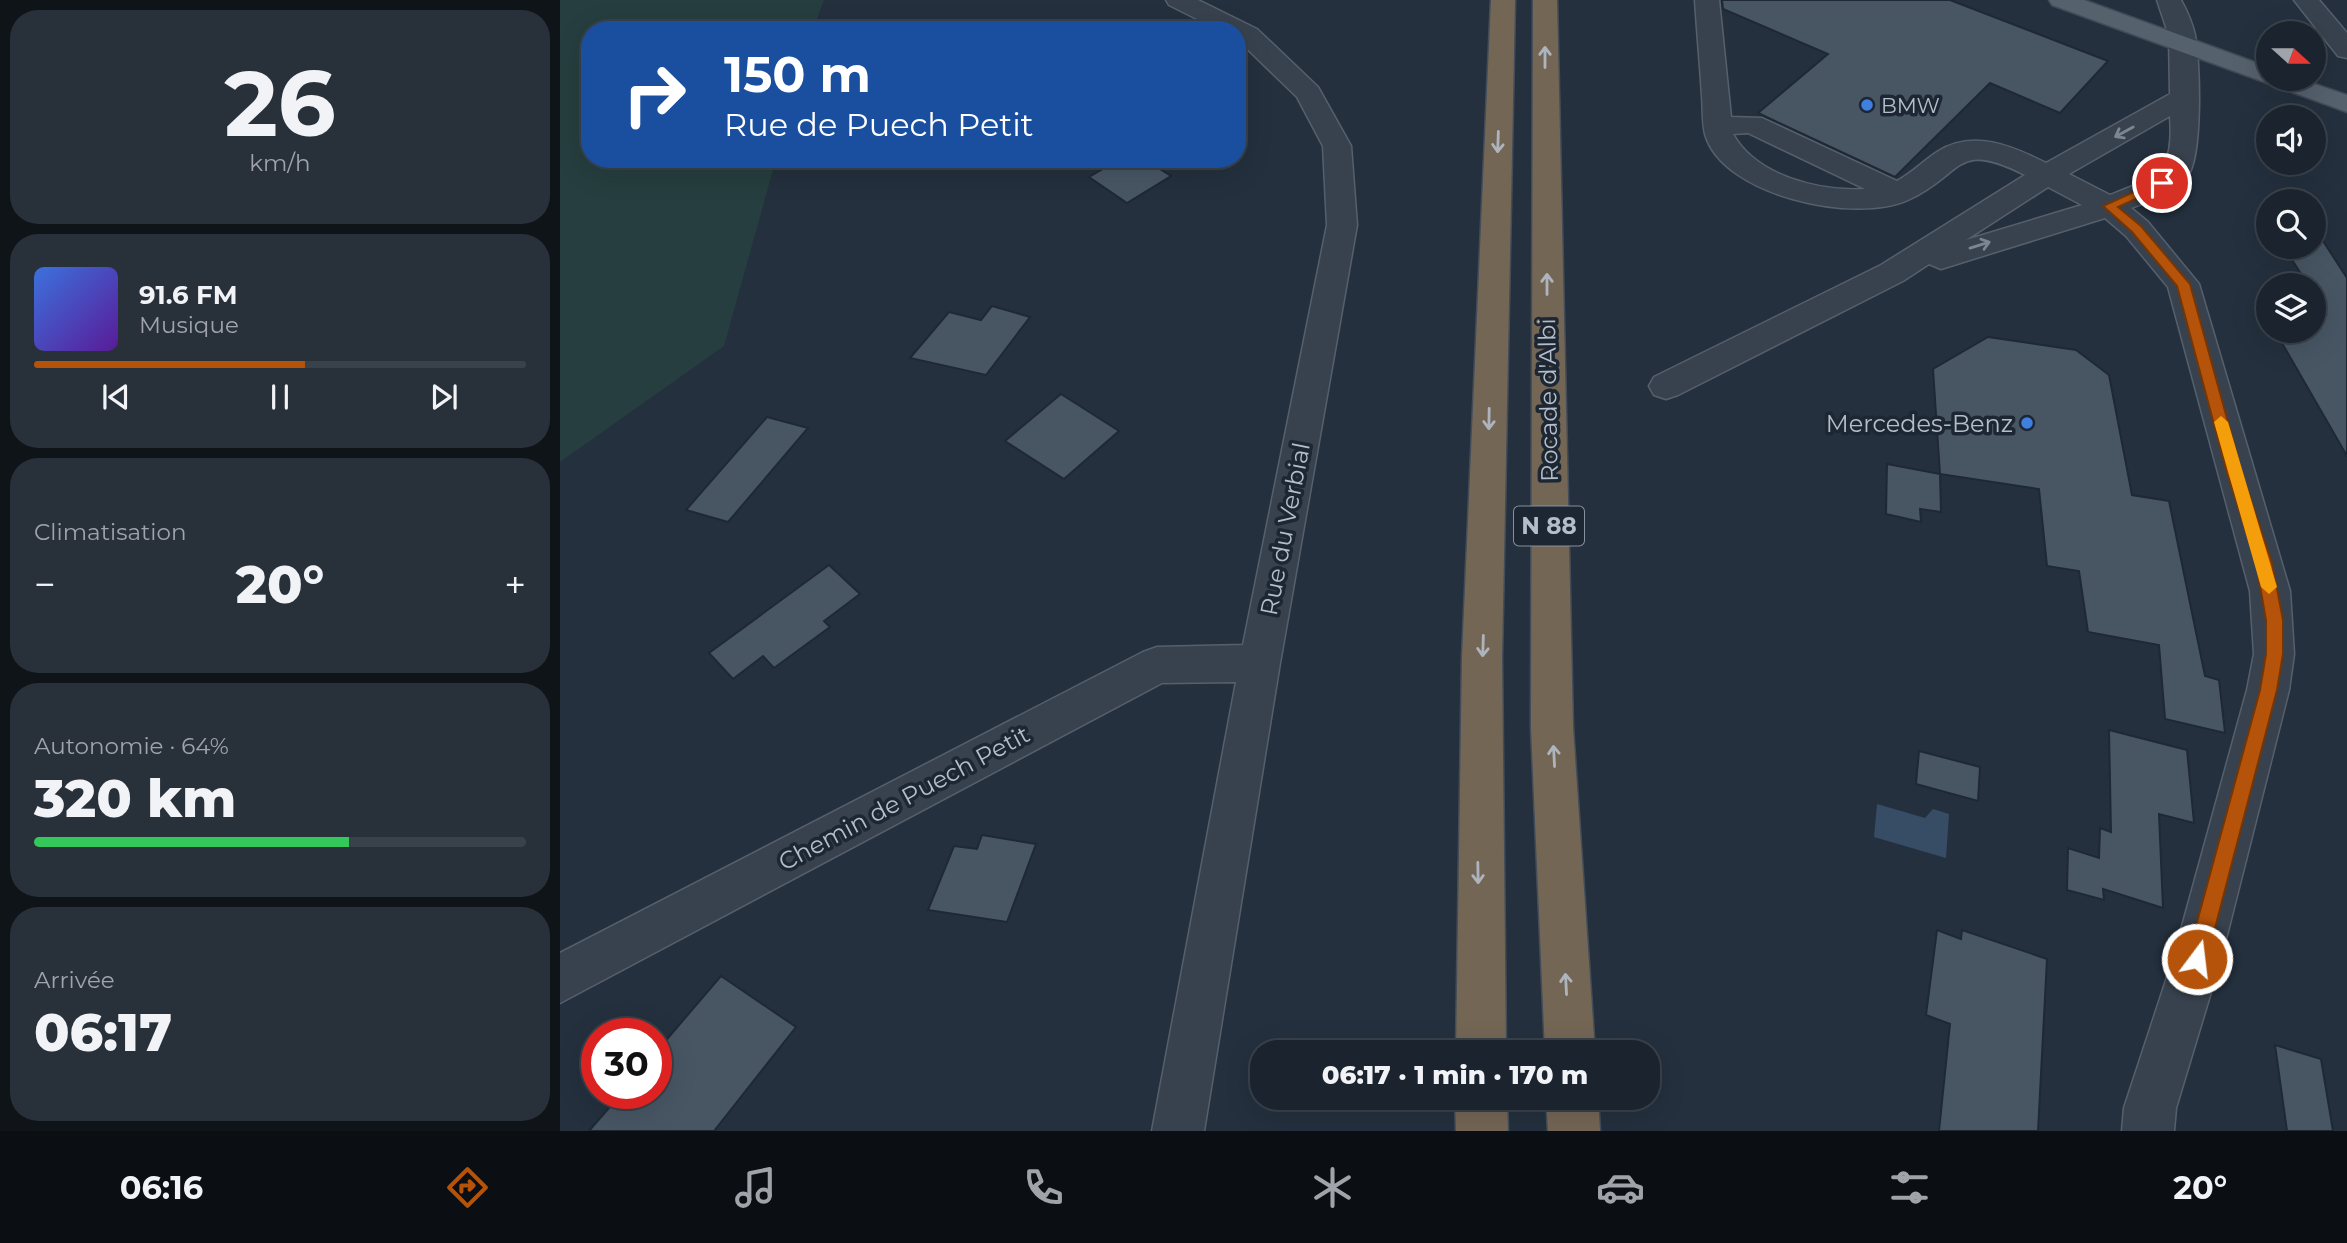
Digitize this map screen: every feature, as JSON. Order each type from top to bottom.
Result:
[{"type":"highway","name":"N 88","points":[[1481,1040],[1478,849],[1490,350],[1503,0]]},
{"type":"highway","name":"Rocade d'Albi","points":[[1545,0],[1552,727],[1569,1040]]},
{"type":"highway","points":[[1481,1110],[1482,1131]]},
{"type":"highway","points":[[1573,1110],[1574,1131]]},
{"type":"main road","points":[[2061,0],[2256,60]]},
{"type":"main road","points":[[2077,0],[2256,66]]},
{"type":"main road","points":[[2101,0],[2256,71]]},
{"type":"main road","points":[[2326,85],[2347,93]]},
{"type":"main road","points":[[2310,91],[2347,104]]},
{"type":"main road","points":[[2325,91],[2347,99]]},
{"type":"street","name":"Rue du Verbial","points":[[1178,0],[1221,21]]},
{"type":"street","points":[[1707,0],[1719,135],[1730,153],[1749,169],[1796,189],[1851,200],[1898,193],[1959,151],[1974,147],[2006,154],[2109,206],[2137,229],[2183,284],[2234,473],[2264,563],[2274,620],[2274,654],[2268,690],[2197,959],[2150,1108],[2148,1131]]},
{"type":"street","points":[[1892,273],[2109,206],[2162,183],[2176,172],[2185,141],[2184,39],[2169,0]]},
{"type":"street","points":[[2306,0],[2347,50]]},
{"type":"street","name":"Rue du Verbial","points":[[1178,1131],[1260,663],[1342,225],[1337,146],[1308,93],[1246,33]]},
{"type":"street","points":[[1666,386],[1892,273],[2046,175],[2183,98]]},
{"type":"street","points":[[1719,126],[1752,124],[1898,193]]},
{"type":"street","name":"Chemin de Puech Petit","points":[[560,979],[1157,665],[1260,663]]},
{"type":"green space","points":[[560,0],[824,0],[816,21],[581,21],[581,168],[773,168],[724,346],[560,462]]},
{"type":"water","points":[[1877,804],[1925,818],[1933,809],[1949,814],[1946,858],[1874,837]]},
{"type":"building","points":[[1722,0],[1950,0],[2108,61],[2060,113],[1990,83],[1895,177],[1758,113],[1828,54],[1723,9]]},
{"type":"building","points":[[1104,168],[1158,168],[1171,176],[1127,203],[1089,177]]},
{"type":"building","points":[[2326,246],[2347,278],[2347,456],[2282,343],[2326,343],[2326,273],[2300,273],[2292,259],[2326,259]]},
{"type":"building","points":[[992,306],[1030,317],[986,375],[910,358],[949,312],[981,320]]},
{"type":"building","points":[[1988,337],[2076,350],[2109,375],[2132,495],[2169,501],[2205,676],[2219,680],[2225,733],[2165,719],[2159,645],[2088,632],[2079,571],[2047,566],[2039,489],[1940,474],[1933,369]]},
{"type":"building","points":[[1061,394],[1119,431],[1064,479],[1005,441]]},
{"type":"building","points":[[767,417],[808,428],[728,522],[686,510]]},
{"type":"building","points":[[1887,464],[1940,474],[1941,512],[1920,509],[1921,522],[1886,514]]},
{"type":"building","points":[[829,565],[860,594],[824,621],[830,627],[774,668],[763,656],[733,679],[709,653]]},
{"type":"building","points":[[2109,730],[2187,750],[2194,823],[2159,814],[2163,908],[2103,889],[2104,900],[2067,890],[2068,848],[2099,858],[2100,828],[2111,832]]},
{"type":"building","points":[[1919,751],[1980,767],[1978,801],[1916,784]]},
{"type":"building","points":[[982,835],[1036,844],[1007,922],[928,910],[954,846],[977,849]]},
{"type":"building","points":[[1937,930],[1961,939],[1962,930],[2047,959],[2038,1131],[1939,1131],[1950,1024],[1926,1015]]},
{"type":"building","points":[[721,976],[796,1027],[714,1131],[589,1131],[608,1109],[672,1109],[672,1033]]},
{"type":"building","points":[[2275,1045],[2321,1059],[2333,1131],[2287,1131]]},
{"type":"slow traffic","points":[[2221,422],[2269,587]]},
{"type":"place","name":"BMW","points":[[1867,105]]},
{"type":"place","name":"Mercedes-Benz","points":[[2027,423]]},
{"type":"route","points":[[2162,183],[2109,206],[2137,229],[2183,284],[2234,473],[2264,563],[2274,620],[2274,654],[2268,690],[2197,959]]}]
